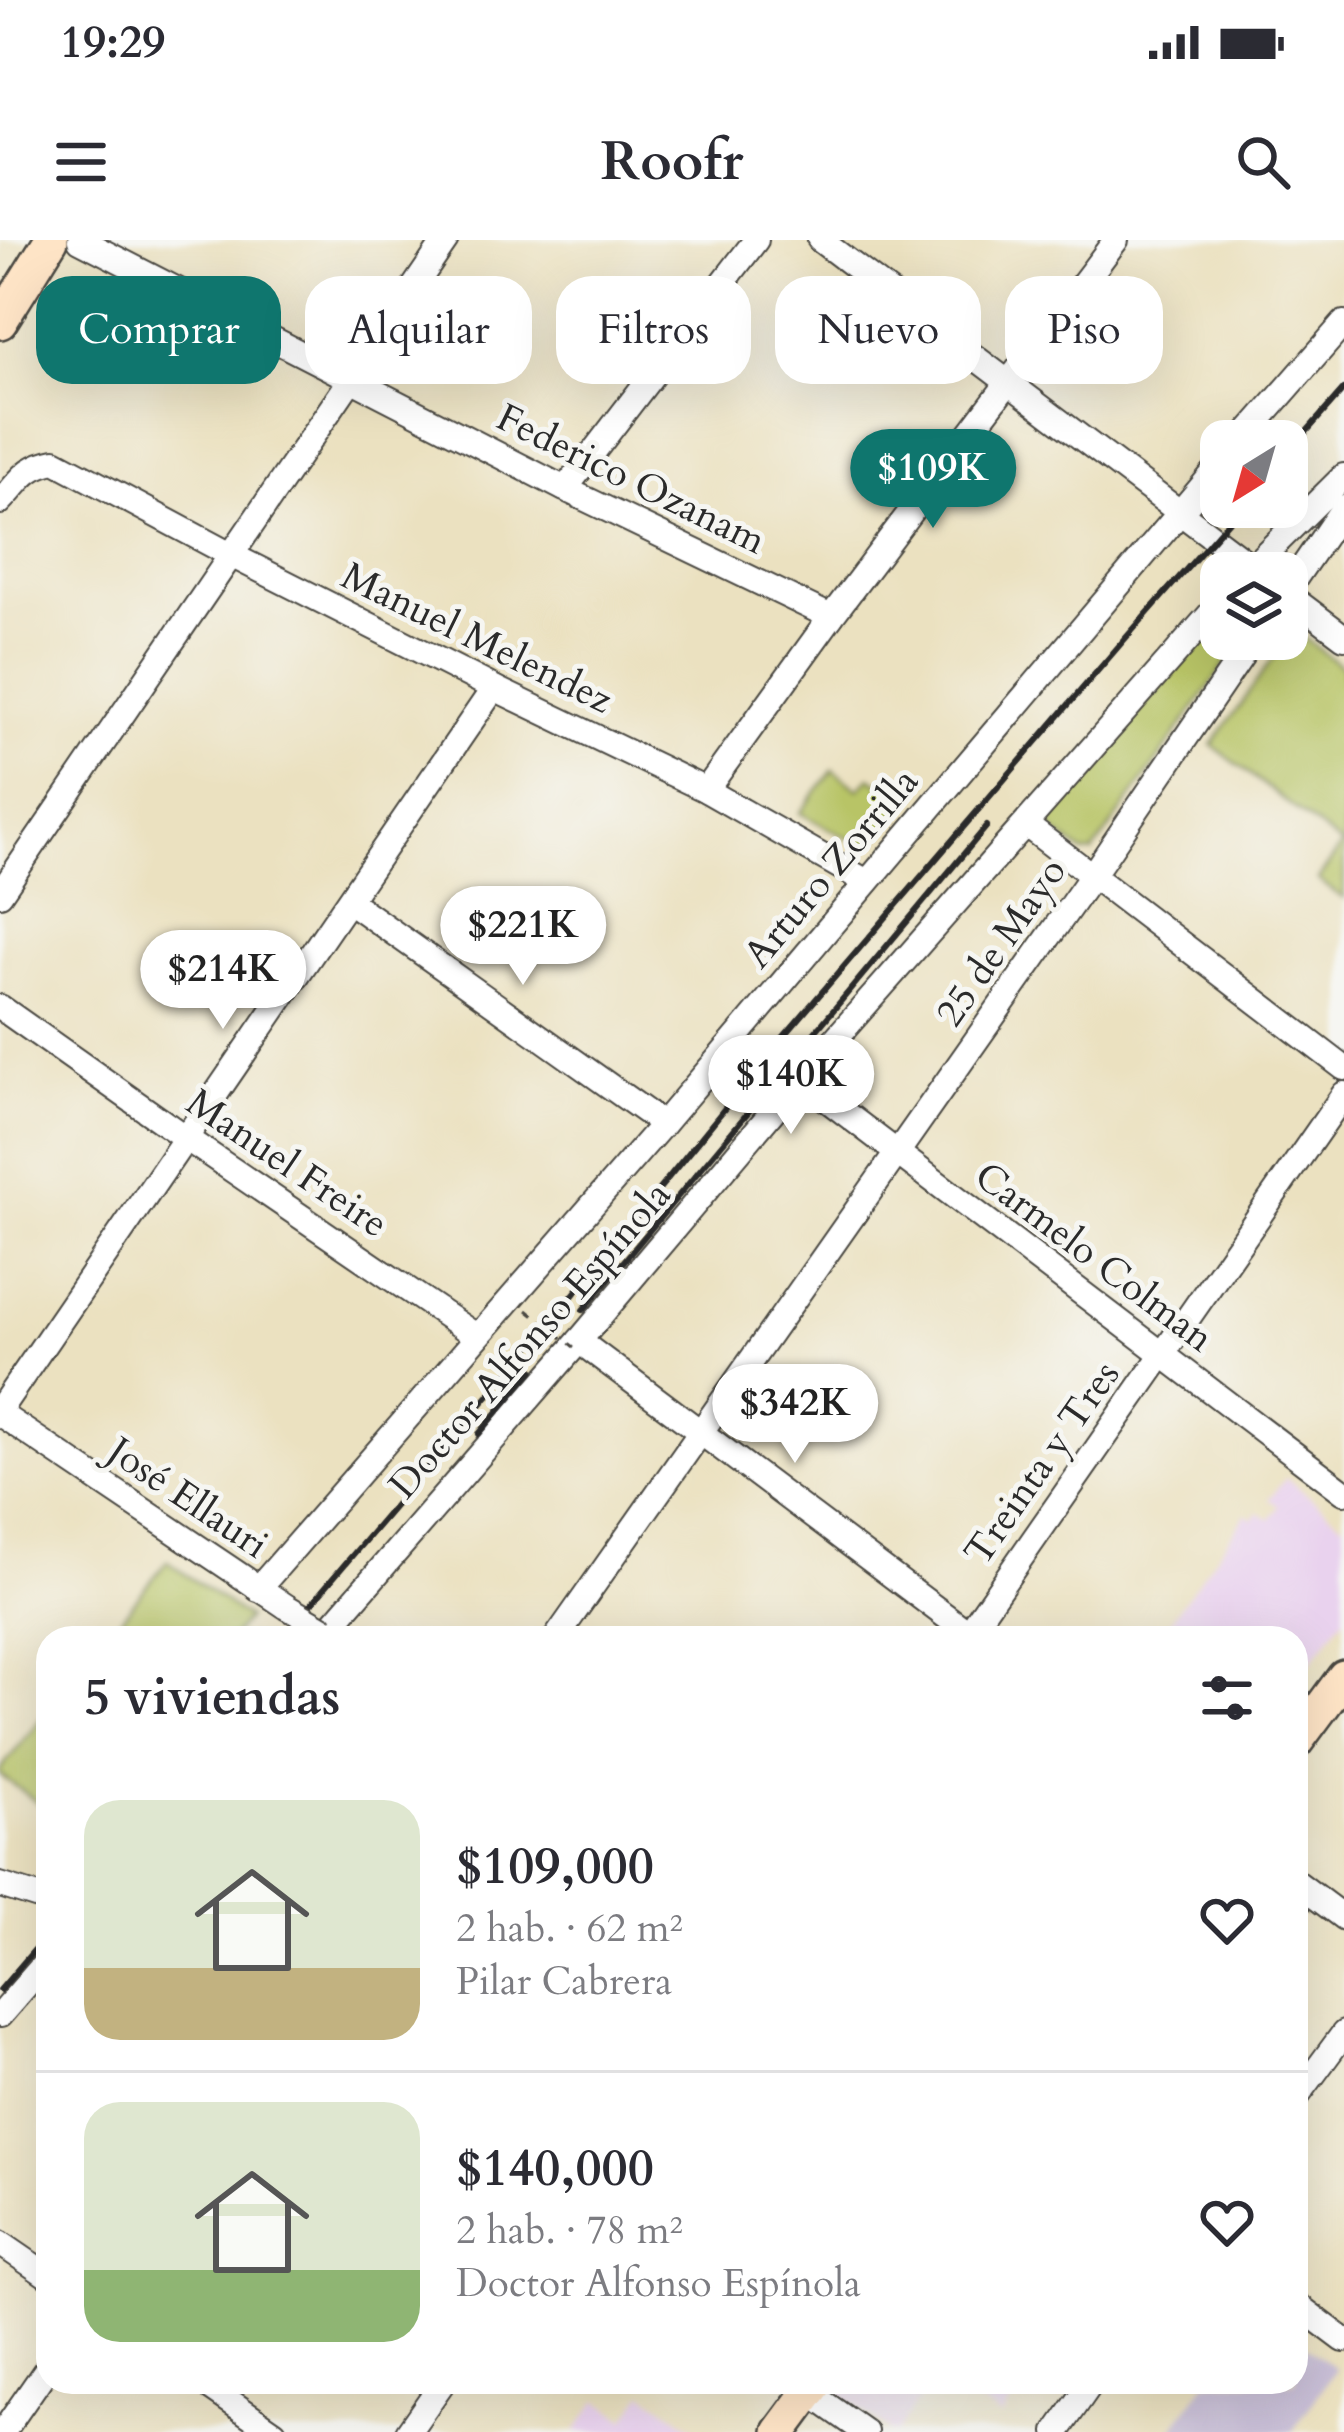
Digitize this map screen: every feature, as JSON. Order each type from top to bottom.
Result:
[{"type":"street","points":[[0,322],[51,240]]},
{"type":"street","name":"Federico Ozanam","points":[[80,240],[305,355]]},
{"type":"street","points":[[422,276],[446,240]]},
{"type":"street","points":[[565,489],[756,240]]},
{"type":"street","points":[[820,240],[1005,378]]},
{"type":"street","points":[[1089,276],[1116,240]]},
{"type":"street","points":[[1259,420],[1344,323]]},
{"type":"street","points":[[0,894],[349,384]]},
{"type":"street","name":"Federico Ozanam","points":[[362,384],[565,489],[831,617]]},
{"type":"street","points":[[706,790],[1007,384]]},
{"type":"street","points":[[1013,384],[1230,552]]},
{"type":"street","name":"Manuel Melendez","points":[[0,502],[22,475],[37,464],[55,461],[494,688],[706,790],[867,882]]},
{"type":"street","points":[[1271,552],[1344,476]]},
{"type":"street","name":"Arturo Zorrilla","points":[[258,1589],[663,1124],[1200,488]]},
{"type":"street","points":[[1308,561],[1344,507]]},
{"type":"street","points":[[1308,609],[1344,637]]},
{"type":"street","name":"Doctor Alfonso Espínola","points":[[335,1626],[800,1079],[1200,626]]},
{"type":"street","name":"25 de Mayo","points":[[564,1626],[1239,660]]},
{"type":"street","points":[[0,1412],[494,688]]},
{"type":"street","points":[[1026,825],[1344,1068]]},
{"type":"street","points":[[350,901],[663,1124]]},
{"type":"street","name":"Manuel Freire","points":[[0,1007],[476,1336]]},
{"type":"street","name":"Carmelo Colman","points":[[800,1079],[1344,1492]]},
{"type":"street","name":"Treinta y Tres","points":[[977,1626],[1344,1094]]},
{"type":"street","points":[[576,1344],[957,1626]]},
{"type":"street","name":"José Ellauri","points":[[0,1412],[316,1626]]},
{"type":"street","points":[[1308,1726],[1344,1677]]},
{"type":"street","points":[[0,1885],[36,1896]]},
{"type":"street","points":[[1308,1891],[1344,1918]]},
{"type":"street","points":[[0,2014],[36,1974]]},
{"type":"street","points":[[1308,2082],[1344,2033]]},
{"type":"street","points":[[0,2243],[36,2268]]},
{"type":"street","points":[[1308,2313],[1344,2340]]},
{"type":"street","points":[[3,2432],[36,2384]]},
{"type":"street","points":[[219,2394],[274,2432]]},
{"type":"street","points":[[408,2432],[434,2394]]},
{"type":"street","points":[[780,2432],[802,2394]]},
{"type":"street","points":[[818,2394],[865,2432]]},
{"type":"street","points":[[1057,2432],[1084,2394]]},
{"type":"path","points":[[527,1310],[576,1344]]},
{"type":"shaded area","points":[[1286,1478],[1344,1524],[1344,1617],[1308,1666],[1308,1626],[1167,1626],[1246,1514],[1253,1519],[1258,1512],[1270,1520],[1279,1506],[1269,1499]]},
{"type":"shaded area","points":[[1308,2347],[1336,2369],[1292,2432],[1171,2432],[1198,2394],[1308,2394]]},
{"type":"shaded area","points":[[645,2394],[699,2432],[575,2432],[598,2400],[625,2419]]},
{"type":"shaded area","points":[[839,2394],[923,2394],[896,2432]]},
{"type":"shaded area","points":[[967,2394],[1016,2394],[1001,2417]]},
{"type":"green space","points":[[1200,639],[1200,660],[1228,660],[1093,852],[1083,853],[1049,827],[1047,817]]},
{"type":"green space","points":[[1308,641],[1344,668],[1344,899],[1318,880],[1342,845],[1212,745],[1272,660],[1308,660]]},
{"type":"green space","points":[[833,770],[859,789],[870,777],[907,801],[874,842],[859,844],[800,813]]},
{"type":"green space","points":[[167,1561],[247,1618],[241,1626],[115,1626]]},
{"type":"green space","points":[[36,1725],[36,1801],[0,1775]]},
{"type":"railway","points":[[1308,430],[1344,389]]},
{"type":"railway","points":[[292,1626],[556,1316],[768,1055],[1223,528]]},
{"type":"railway","points":[[583,1310],[987,826]]},
{"type":"railway","points":[[479,1434],[533,1370]]},
{"type":"railway","points":[[0,1990],[36,1948]]}]
